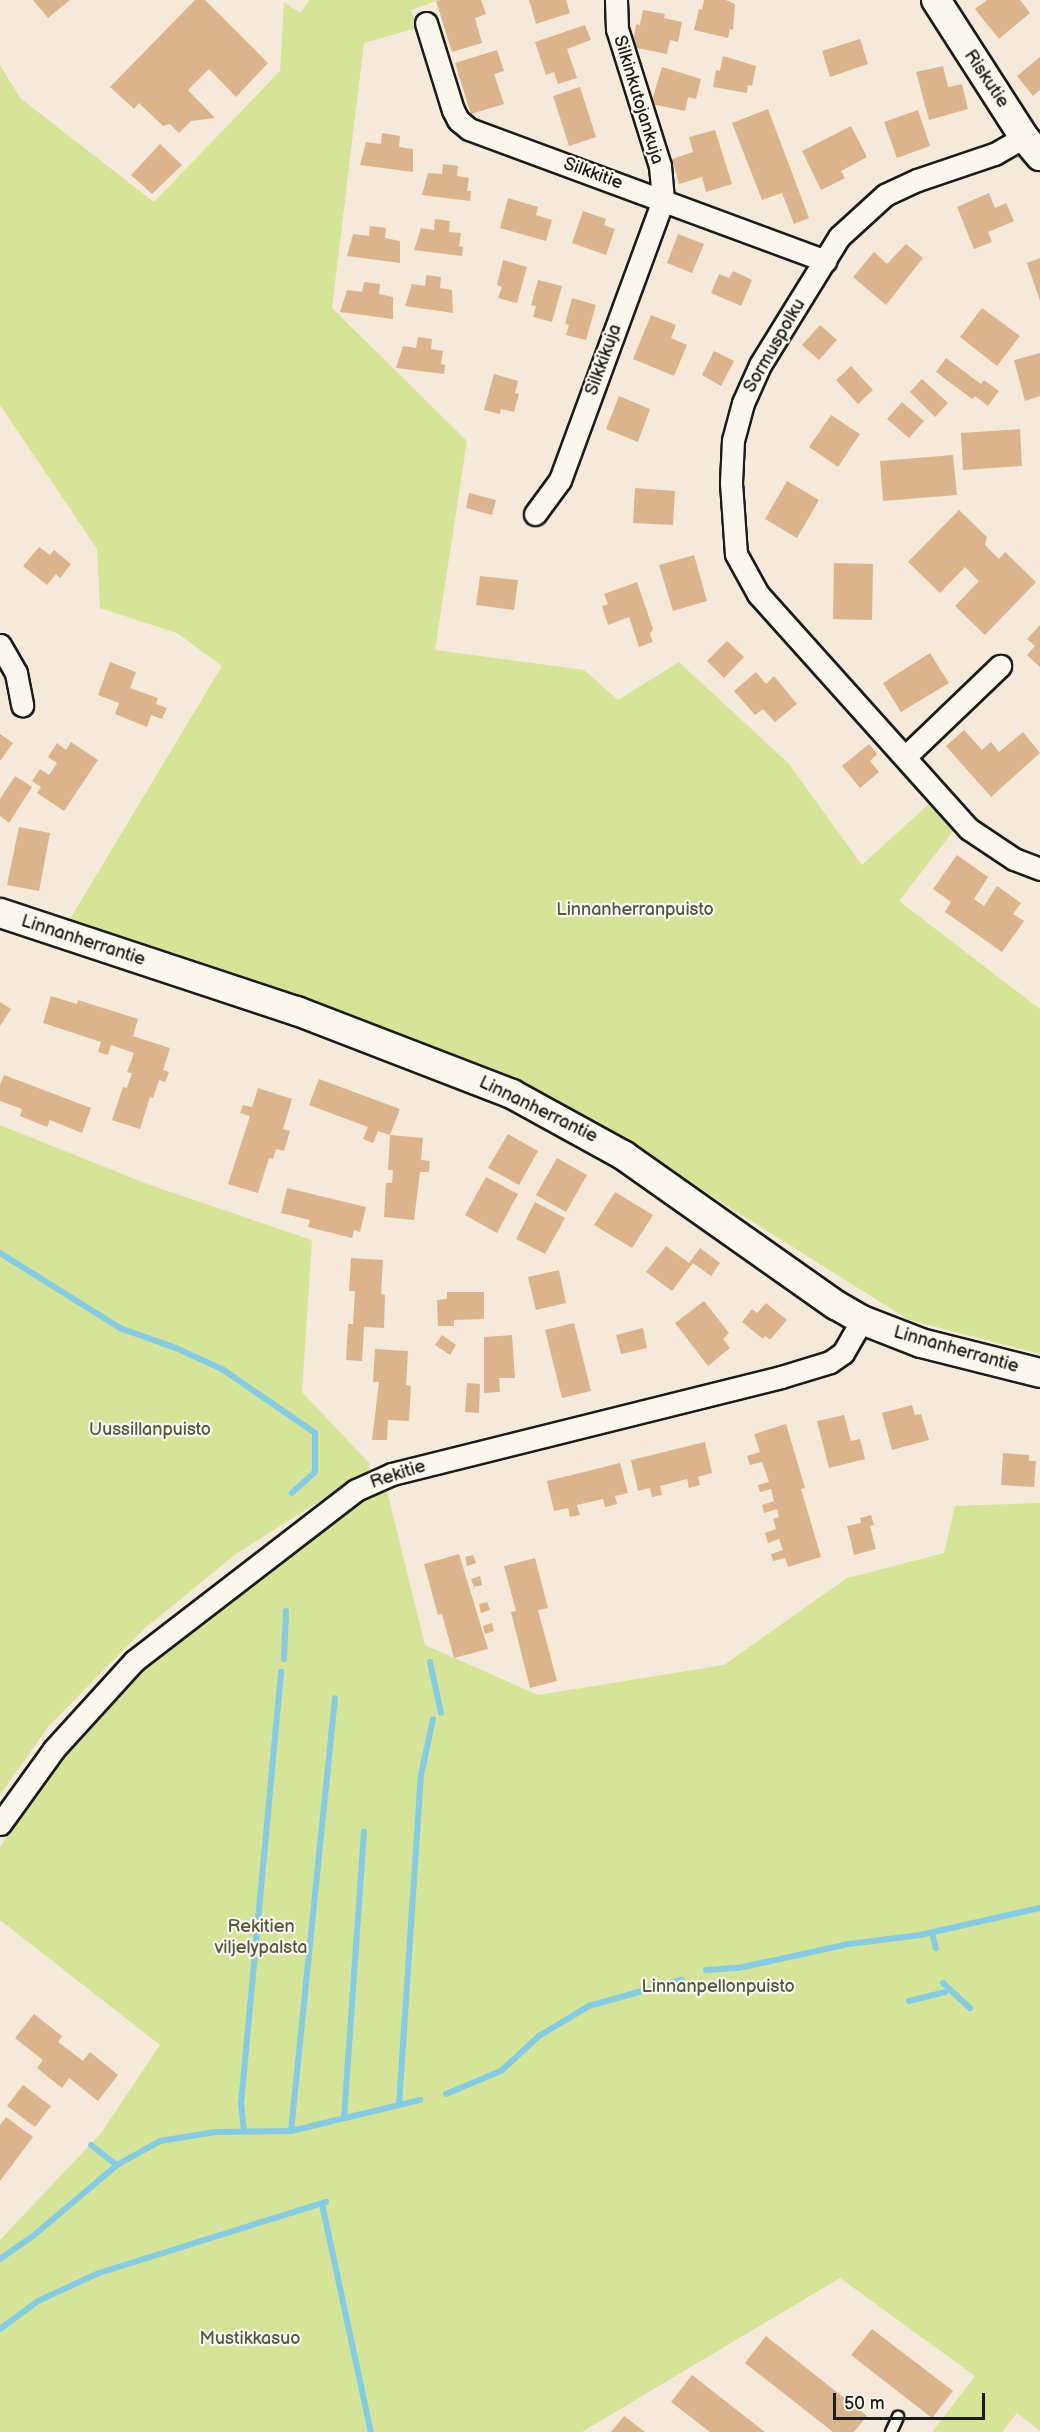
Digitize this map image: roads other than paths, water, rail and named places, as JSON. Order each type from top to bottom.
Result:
[{"type":"street","name":"Silkinkutojankuja","points":[[616,0],[617,29],[660,166],[663,200]]},
{"type":"street","name":"Riskutie","points":[[936,0],[1032,147]]},
{"type":"street","name":"Silkkitie","points":[[426,23],[453,110],[458,120],[469,129],[825,261]]},
{"type":"street","name":"Sormuspolku","points":[[1032,147],[994,154],[917,180],[885,195],[839,237],[760,365],[743,403],[733,440],[731,483],[734,542],[741,566],[758,594],[954,814],[983,841],[1014,859],[1040,869]]},
{"type":"street","name":"Silkkikuja","points":[[535,514],[560,480],[663,200]]},
{"type":"street","points":[[0,645],[16,673],[22,705]]},
{"type":"street","points":[[905,757],[1000,666]]},
{"type":"street","name":"Linnanherrantie","points":[[0,913],[297,1011],[512,1094],[623,1155],[836,1305],[862,1320],[921,1342],[1040,1373]]},
{"type":"street","name":"Rekitie","points":[[0,1824],[54,1749],[134,1661],[356,1490],[403,1471],[761,1382],[830,1362],[843,1353],[862,1320]]},
{"type":"lane","points":[[891,2432],[898,2417]]},
{"type":"waterway","points":[[0,1253],[120,1328],[176,1348],[222,1369],[315,1433],[315,1472],[292,1493]]},
{"type":"waterway","points":[[284,1659],[286,1611]]},
{"type":"waterway","points":[[430,1662],[441,1713]]},
{"type":"waterway","points":[[244,2131],[241,2104],[281,1672]]},
{"type":"waterway","points":[[291,2131],[335,1698]]},
{"type":"waterway","points":[[399,2105],[421,1775],[433,1719]]},
{"type":"waterway","points":[[344,2118],[364,1832]]},
{"type":"waterway","points":[[706,1970],[738,1968],[849,1944],[920,1935],[1040,1908]]},
{"type":"waterway","points":[[932,1933],[936,1949]]},
{"type":"waterway","points":[[446,2094],[501,2071],[539,2036],[589,2006],[681,1980]]},
{"type":"waterway","points":[[943,1983],[970,2008]]},
{"type":"waterway","points":[[909,2001],[945,1992]]},
{"type":"waterway","points":[[0,2259],[33,2236],[117,2165],[160,2141],[215,2132],[291,2131],[420,2100]]},
{"type":"waterway","points":[[91,2145],[117,2165]]},
{"type":"waterway","points":[[0,2329],[38,2301],[99,2273],[326,2202]]},
{"type":"waterway","points":[[322,2204],[371,2432]]},
{"type":"park label","name":"Linnanherranpuisto","points":[[635,910]]},
{"type":"park label","name":"Uussillanpuisto","points":[[150,1430]]},
{"type":"park label","name":"Rekitien viljelypalsta","points":[[261,1938]]},
{"type":"park label","name":"Linnanpellonpuisto","points":[[718,1987]]},
{"type":"park label","name":"Mustikkasuo","points":[[250,2339]]}]
